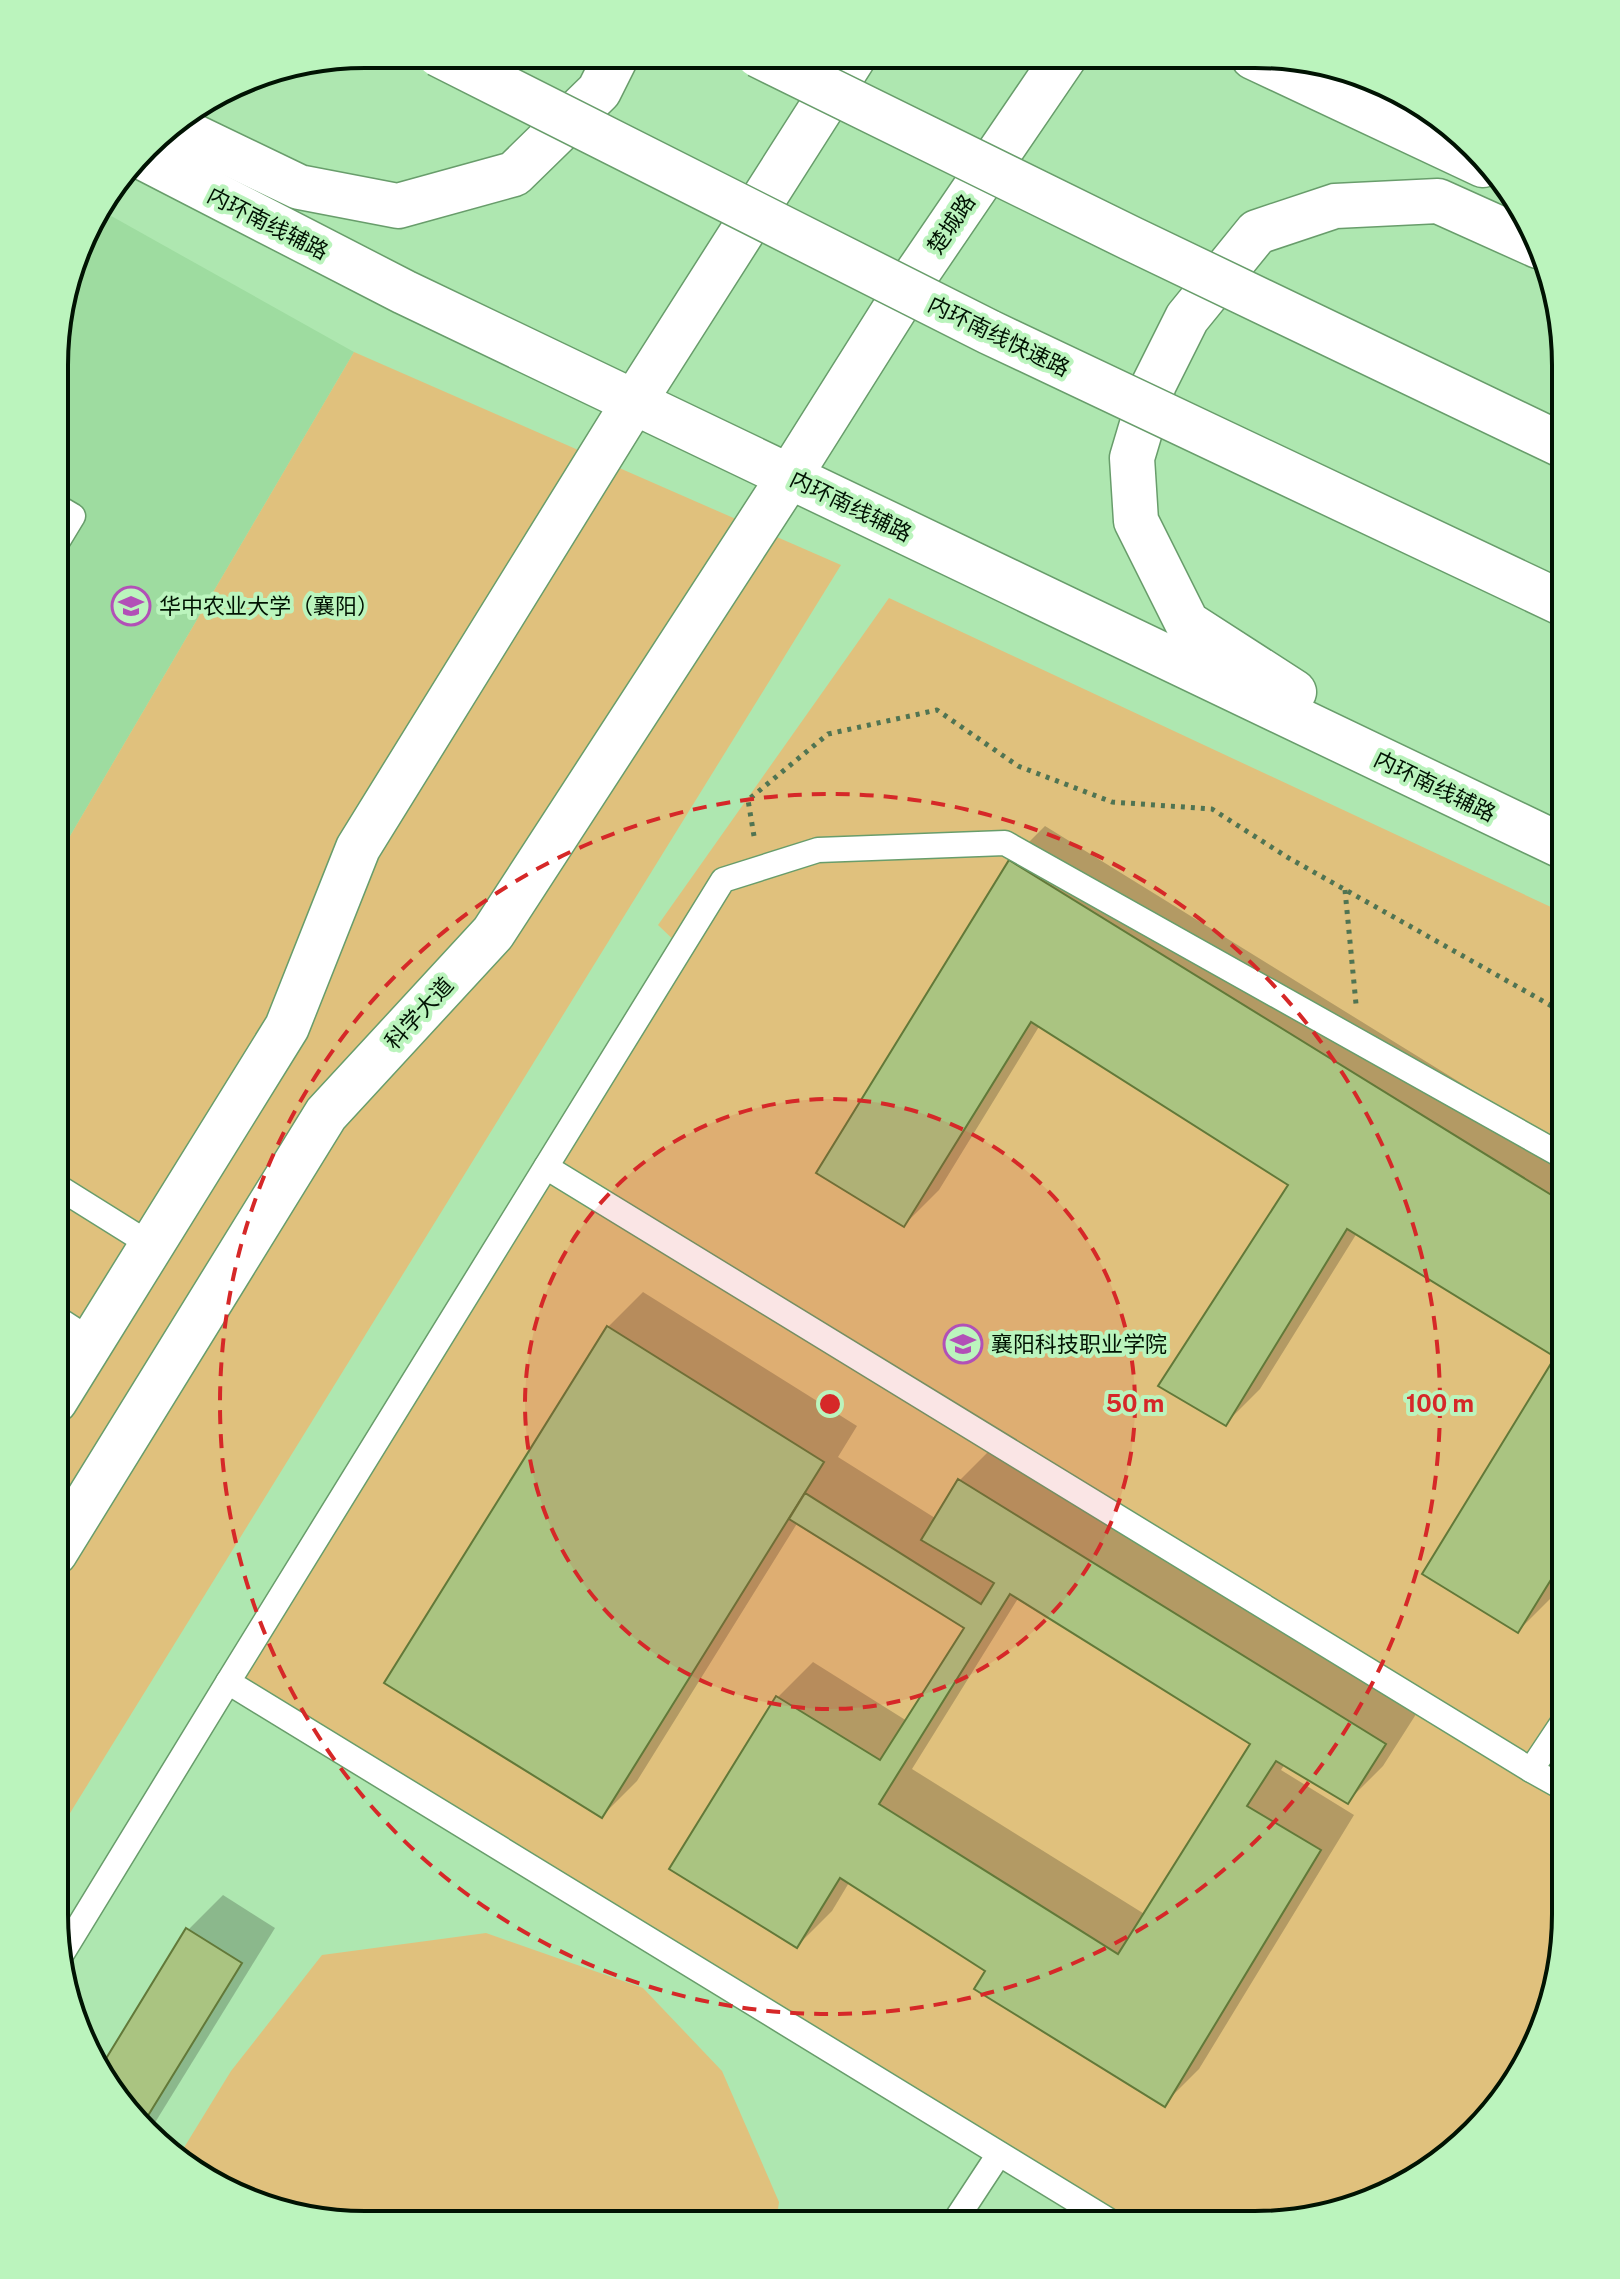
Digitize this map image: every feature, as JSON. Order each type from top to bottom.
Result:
[{"type":"main road","name":"内环南线快速路","points":[[466,68],[989,332],[1552,598]]},
{"type":"main road","points":[[182,131],[299,187],[398,206],[514,174],[599,91],[610,68]]},
{"type":"main road","points":[[784,68],[1552,440]]},
{"type":"main road","points":[[68,1380],[287,1027],[358,848],[634,402],[847,68]]},
{"type":"main road","name":"楚城路","points":[[789,477],[918,272],[1057,68]]},
{"type":"main road","points":[[1280,69],[1468,158]]},
{"type":"main road","name":"内环南线辅路","points":[[150,161],[404,292],[1552,841]]},
{"type":"main road","points":[[1449,793],[1187,623],[1136,521],[1132,458],[1154,384],[1187,318],[1257,232],[1335,206],[1438,201],[1524,240]]},
{"type":"main road","name":"科学大道","points":[[68,1532],[326,1114],[493,933],[789,477]]},
{"type":"lane","points":[[70,1941],[723,880],[818,850],[1005,843],[1552,1150]]},
{"type":"lane","points":[[546,1167],[1552,1782]]},
{"type":"lane","points":[[68,1193],[151,1245]]},
{"type":"lane","points":[[68,1325],[92,1341]]},
{"type":"lane","points":[[228,1682],[1093,2211]]},
{"type":"lane","points":[[1531,1770],[1552,1738]]},
{"type":"lane","points":[[962,2211],[999,2154]]},
{"type":"path","points":[[761,868],[748,800],[828,734],[937,710],[1018,766],[1112,802],[1212,809],[1344,889],[1552,1006]]},
{"type":"path","points":[[1344,889],[1360,1042]]},
{"type":"shaded area","name":"华中农业大学（襄阳）","points":[[108,216],[354,352],[68,840],[69,345],[78,288]]},
{"type":"shaded area","points":[[354,352],[841,565],[68,1816],[68,840]]},
{"type":"shaded area","name":"襄阳科技职业学院","points":[[889,598],[1552,907],[1552,1914],[1549,1953],[1536,2010],[1502,2079],[1465,2124],[1436,2150],[1404,2171],[1351,2195],[1294,2208],[1255,2211],[1093,2211],[228,1682],[681,947],[658,925]]},
{"type":"shaded area","points":[[486,1933],[643,1988],[722,2071],[779,2202],[778,2211],[345,2210],[288,2201],[216,2171],[183,2149],[231,2071],[322,1955]]},
{"type":"building","points":[[1009,860],[1552,1195],[1552,1355],[1347,1229],[1226,1426],[1158,1386],[1288,1185],[1031,1022],[904,1227],[816,1173]]},
{"type":"building","points":[[607,1326],[824,1462],[602,1818],[384,1683]]},
{"type":"building","points":[[1552,1362],[1552,1578],[1518,1633],[1422,1574]]},
{"type":"building","points":[[958,1479],[1386,1744],[1348,1804],[1276,1761],[1247,1806],[1321,1850],[1165,2107],[974,1989],[985,1971],[840,1878],[797,1948],[669,1869],[776,1696],[880,1760],[964,1628],[789,1519],[805,1493],[981,1604],[994,1583],[921,1540]],"holes":[[[1010,1594],[1250,1744],[1118,1954],[879,1804]]]},
{"type":"building","points":[[186,1928],[242,1963],[148,2116],[129,2095],[106,2059]]},
{"type":"place","name":"华中农业大学（襄阳）","points":[[131,606]]},
{"type":"place","name":"襄阳科技职业学院","points":[[963,1344]]}]
